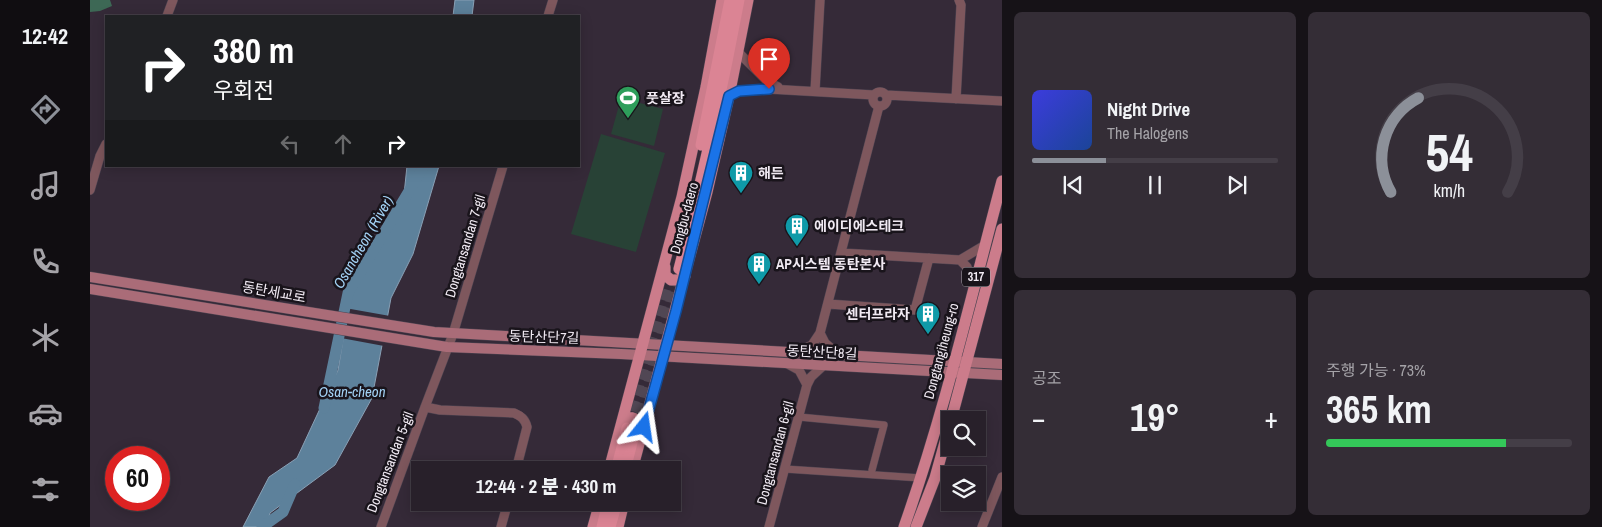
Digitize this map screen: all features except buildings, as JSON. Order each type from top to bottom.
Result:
[{"type":"highway","points":[[706,87],[716,50],[723,0]]},
{"type":"highway","name":"Dongbu-daero","points":[[675,269],[696,174],[730,0]]},
{"type":"highway","name":"Dongbu-daero","points":[[675,269],[720,98],[739,0]]},
{"type":"highway","name":"Dongbu-daero","points":[[619,461],[632,427]]},
{"type":"highway","name":"Dongbu-daero","points":[[626,461],[632,427]]},
{"type":"highway","points":[[602,527],[606,511]]},
{"type":"highway","points":[[610,527],[614,511]]},
{"type":"main road","name":"Dongbu-daero","points":[[632,461],[632,427],[640,355],[707,192],[748,0]]},
{"type":"main road","name":"Dongbu-daero","points":[[614,461],[632,427],[666,345],[682,197],[706,87]]},
{"type":"main road","name":"Dongtangiheung-ro","points":[[952,411],[974,286],[1002,181]]},
{"type":"main road","name":"Dongtangiheung-ro","points":[[904,527],[959,367],[1002,229]]},
{"type":"main road","name":"동탄세교로","points":[[90,277],[421,331],[453,334]]},
{"type":"main road","name":"동탄세교로","points":[[90,289],[447,347]]},
{"type":"main road","name":"동탄산단7길","points":[[453,334],[644,343]]},
{"type":"main road","name":"동탄산단8길","points":[[644,343],[839,355],[959,367],[1002,375]]},
{"type":"main road","name":"동탄산단7길","points":[[447,347],[640,355]]},
{"type":"main road","name":"동탄산단8길","points":[[640,355],[824,366],[959,367],[1002,364]]},
{"type":"main road","name":"Dongtangiheung-ro","points":[[916,527],[935,478],[941,456]]},
{"type":"main road","points":[[593,527],[597,511]]},
{"type":"main road","points":[[618,527],[622,511]]},
{"type":"street","points":[[166,15],[173,0]]},
{"type":"street","points":[[548,15],[553,0]]},
{"type":"street","points":[[815,91],[820,0]]},
{"type":"street","points":[[956,99],[961,5],[959,0]]},
{"type":"street","points":[[738,52],[767,81],[785,90]]},
{"type":"street","points":[[729,96],[745,90],[785,90],[874,95],[880,92],[886,95],[1002,101]]},
{"type":"street","points":[[874,95],[873,102],[879,106]]},
{"type":"street","points":[[879,106],[885,104],[887,100],[886,95]]},
{"type":"street","points":[[797,352],[812,345],[820,333],[879,106]]},
{"type":"street","points":[[90,190],[100,156],[105,146]]},
{"type":"street","name":"Dongtansandan 7-gil","points":[[447,347],[453,334],[503,167]]},
{"type":"street","points":[[842,253],[960,260],[985,245]]},
{"type":"street","points":[[828,304],[914,310],[929,258]]},
{"type":"street","points":[[960,260],[967,267],[974,286]]},
{"type":"street","points":[[820,333],[825,343],[839,355]]},
{"type":"street","name":"Dongtansandan 5-gil","points":[[380,527],[447,347]]},
{"type":"street","points":[[785,363],[799,370],[807,385]]},
{"type":"street","points":[[807,385],[811,377],[824,366]]},
{"type":"street","name":"Dongtansandan 6-gil","points":[[769,527],[807,385]]},
{"type":"street","name":"Dongtansandan 5-gil","points":[[425,407],[440,410],[514,413],[520,416],[526,422],[527,427],[518,461]]},
{"type":"street","points":[[799,417],[884,425],[872,470]]},
{"type":"street","points":[[785,469],[921,478]]},
{"type":"street","points":[[982,527],[1002,477]]},
{"type":"street","points":[[502,527],[506,511]]},
{"type":"green space","points":[[90,0],[110,0],[112,6],[100,11],[90,12]]},
{"type":"green space","points":[[621,98],[663,109],[654,146],[611,134]]},
{"type":"green space","points":[[601,134],[665,153],[636,252],[571,234]]},
{"type":"water","points":[[455,0],[474,0],[472,15],[453,15]]},
{"type":"water","name":"Osan-cheon","points":[[407,167],[439,167],[413,254],[391,298],[372,398],[335,465],[270,513],[266,527],[243,527],[269,477],[297,458],[338,370],[350,298],[403,204]]},
{"type":"pier","points":[[345,308],[390,316],[384,346],[341,338]]},
{"type":"waterway","name":"Osancheon (River)","points":[[324,408],[348,293],[423,167]]},
{"type":"waterway","name":"Osancheon (River)","points":[[262,527],[283,512],[295,484]]},
{"type":"tunnel","points":[[636,430],[679,271]]},
{"type":"tunnel","points":[[627,427],[666,288]]},
{"type":"place","name":"풋살장","points":[[628,119]]},
{"type":"place","name":"해든","points":[[741,194]]},
{"type":"place","name":"에이디에스테크","points":[[797,247]]},
{"type":"place","name":"AP시스템 동탄본사","points":[[759,285]]},
{"type":"place","name":"센터프라자","points":[[928,335]]},
{"type":"route","points":[[644,427],[707,192],[729,96],[739,91],[769,89]]}]
